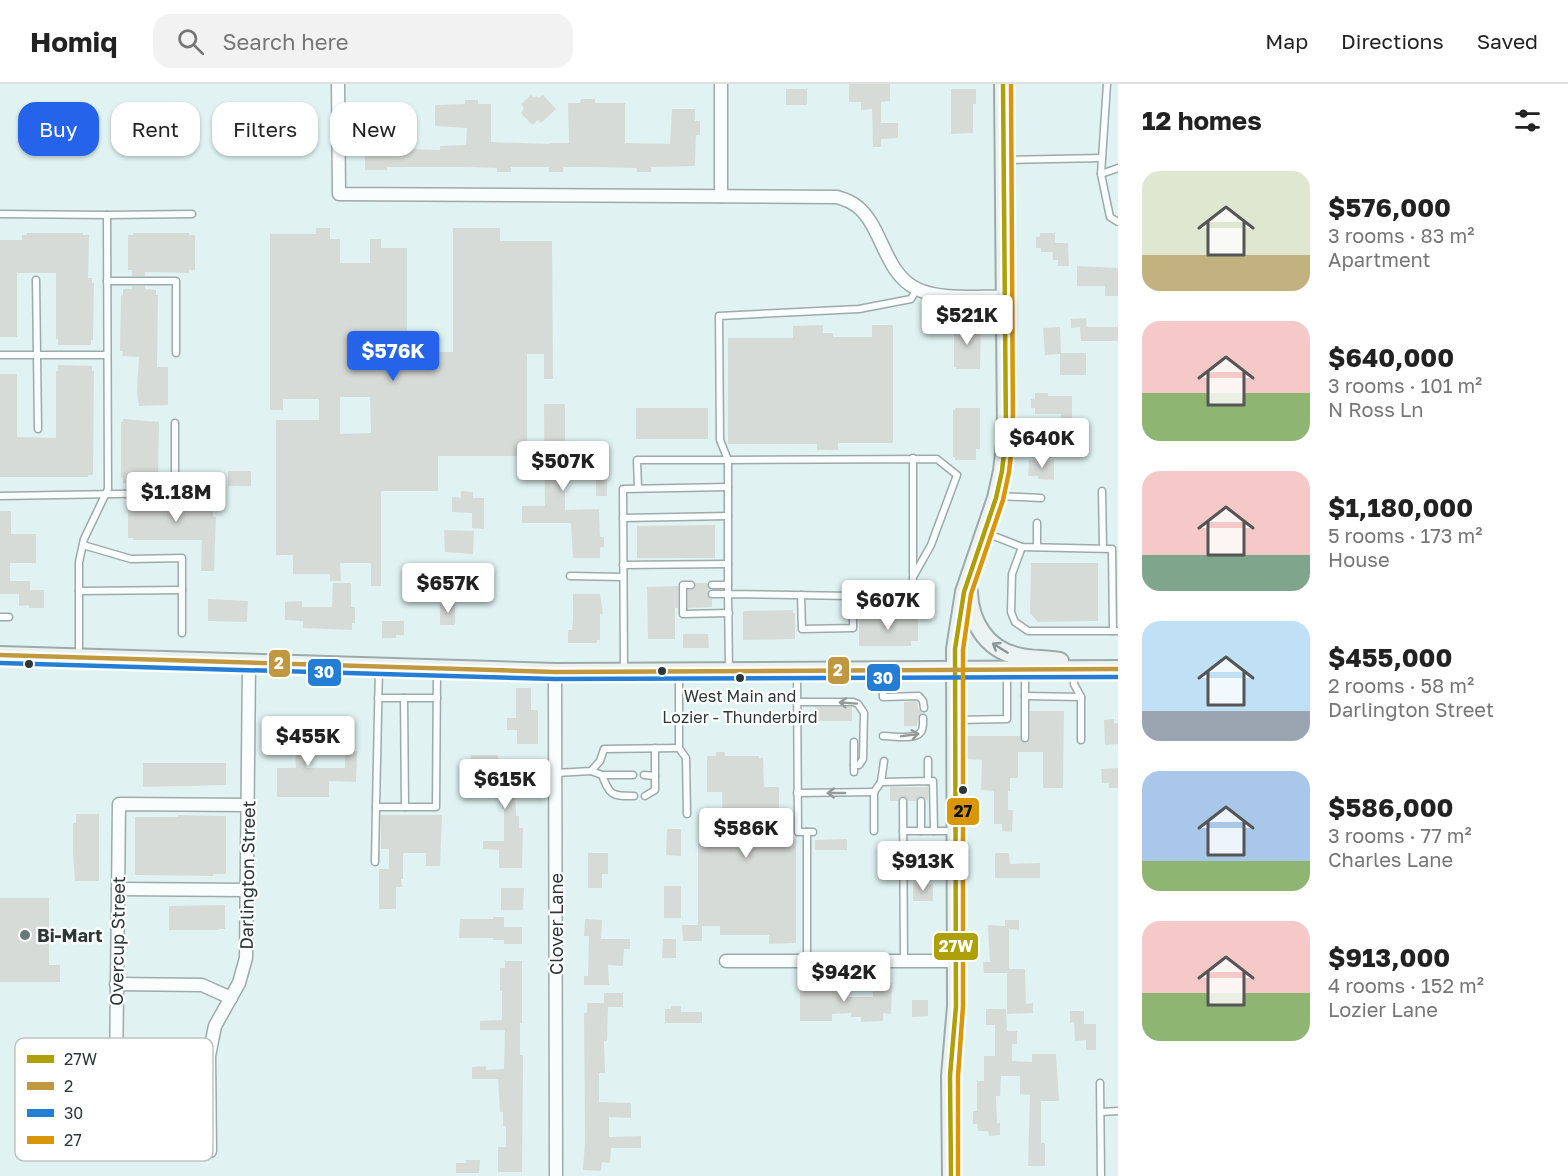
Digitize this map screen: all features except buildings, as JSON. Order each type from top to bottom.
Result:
[{"type":"main road","points":[[951,1176],[950,1076],[957,961],[955,670],[958,624],[964,592],[996,496],[1002,471],[1006,435],[1003,84]]},
{"type":"main road","points":[[1004,134],[1014,84]]},
{"type":"main road","points":[[970,576],[969,602],[973,618],[979,630],[992,644],[1002,651],[1020,657],[1044,658],[1097,669]]},
{"type":"main road","points":[[0,655],[555,672],[1118,669]]},
{"type":"street","points":[[338,84],[339,194],[837,196],[858,207],[866,215],[899,275],[917,289],[937,295],[1005,297]]},
{"type":"street","points":[[721,84],[721,196]]},
{"type":"street","name":"Darlington Street","points":[[213,1038],[215,1026],[239,983],[246,958],[249,662]]},
{"type":"street","name":"Clover Lane","points":[[555,672],[556,1176]]},
{"type":"street","name":"Overcup Street","points":[[116,1038],[119,804],[248,805]]},
{"type":"street","points":[[118,889],[248,890]]},
{"type":"street","points":[[726,961],[957,961]]},
{"type":"street","points":[[116,984],[202,985],[231,998]]},
{"type":"lane","points":[[1107,84],[1101,174],[1110,217],[1118,222]]},
{"type":"lane","points":[[1004,160],[1102,158]]},
{"type":"lane","points":[[1101,174],[1118,168]]},
{"type":"lane","points":[[0,214],[192,214]]},
{"type":"lane","points":[[79,658],[80,562],[84,538],[108,489],[107,215]]},
{"type":"lane","points":[[36,280],[38,429]]},
{"type":"lane","points":[[107,280],[176,281],[176,353]]},
{"type":"lane","points":[[729,672],[728,460],[720,440],[719,316],[859,309],[911,299],[917,289]]},
{"type":"lane","points":[[0,355],[107,355]]},
{"type":"lane","points":[[0,496],[175,493],[175,423]]},
{"type":"lane","points":[[712,594],[912,597],[913,458]]},
{"type":"lane","points":[[638,488],[637,460],[937,459],[957,475],[931,545],[913,576]]},
{"type":"lane","points":[[624,672],[622,489],[728,487]]},
{"type":"lane","points":[[1102,491],[1102,548]]},
{"type":"lane","points":[[996,496],[1041,498]]},
{"type":"lane","points":[[623,518],[728,516]]},
{"type":"lane","points":[[1037,523],[1037,547]]},
{"type":"lane","points":[[985,532],[1022,547],[1109,548],[1112,551],[1116,631],[1028,632],[1015,622],[1011,612],[1012,574],[1022,547]]},
{"type":"lane","points":[[83,545],[131,559],[182,558],[182,633]]},
{"type":"lane","points":[[623,565],[728,564]]},
{"type":"lane","points":[[570,576],[624,576]]},
{"type":"lane","points":[[691,585],[683,585],[683,614],[729,613]]},
{"type":"lane","points":[[712,585],[728,585]]},
{"type":"lane","points":[[79,591],[182,591]]},
{"type":"lane","points":[[683,595],[691,595]]},
{"type":"lane","points":[[801,595],[802,629],[853,628],[853,596]]},
{"type":"lane","points":[[0,617],[9,617]]},
{"type":"lane","points":[[375,862],[379,666]]},
{"type":"lane","points":[[376,807],[436,807],[437,668]]},
{"type":"lane","points":[[1074,669],[1074,684],[1081,697],[1081,740]]},
{"type":"lane","points":[[882,670],[883,697],[920,696],[924,708]]},
{"type":"lane","points":[[955,720],[1007,719],[1007,670]]},
{"type":"lane","points":[[1025,670],[1025,738]]},
{"type":"lane","points":[[797,671],[798,832],[810,832],[807,961]]},
{"type":"lane","points":[[671,672],[679,748],[686,759],[687,814]]},
{"type":"lane","points":[[1025,696],[1081,697]]},
{"type":"lane","points":[[378,698],[437,698]]},
{"type":"lane","points":[[404,698],[405,807]]},
{"type":"lane","points":[[797,702],[853,702],[860,706],[864,713],[863,759],[854,769],[854,742]]},
{"type":"lane","points":[[884,736],[920,734],[923,717]]},
{"type":"lane","points":[[645,796],[655,790],[655,748]]},
{"type":"lane","points":[[591,771],[600,761],[604,749],[679,748]]},
{"type":"lane","points":[[923,783],[928,760]]},
{"type":"lane","points":[[874,831],[874,792],[881,782],[884,761]]},
{"type":"lane","points":[[556,773],[591,771],[602,774],[633,775]]},
{"type":"lane","points":[[602,774],[608,792],[616,796],[634,796]]},
{"type":"lane","points":[[644,775],[655,776]]},
{"type":"lane","points":[[881,782],[903,784],[933,781],[934,831]]},
{"type":"lane","points":[[797,793],[874,792]]},
{"type":"lane","points":[[903,801],[904,961]]},
{"type":"lane","points":[[921,801],[921,831]]},
{"type":"lane","points":[[903,831],[956,831]]},
{"type":"lane","points":[[1100,1083],[1101,1176]]},
{"type":"lane","points":[[1101,1112],[1118,1111]]},
{"type":"transit line","name":"27W","points":[[951,1176],[950,1076],[956,1006],[955,649],[964,592],[996,498],[1006,435],[1003,84]]},
{"type":"transit line","name":"27","points":[[958,1176],[958,1076],[963,1006],[963,650],[971,594],[1003,500],[1013,436],[1011,84]]},
{"type":"transit line","name":"2","points":[[0,655],[555,672],[1118,669]]},
{"type":"transit line","name":"30","points":[[0,663],[555,679],[1118,677]]},
{"type":"place","name":"West Main and Lozier - Thunderbird","points":[[740,678]]},
{"type":"place","name":"Bi-Mart","points":[[25,935]]}]
